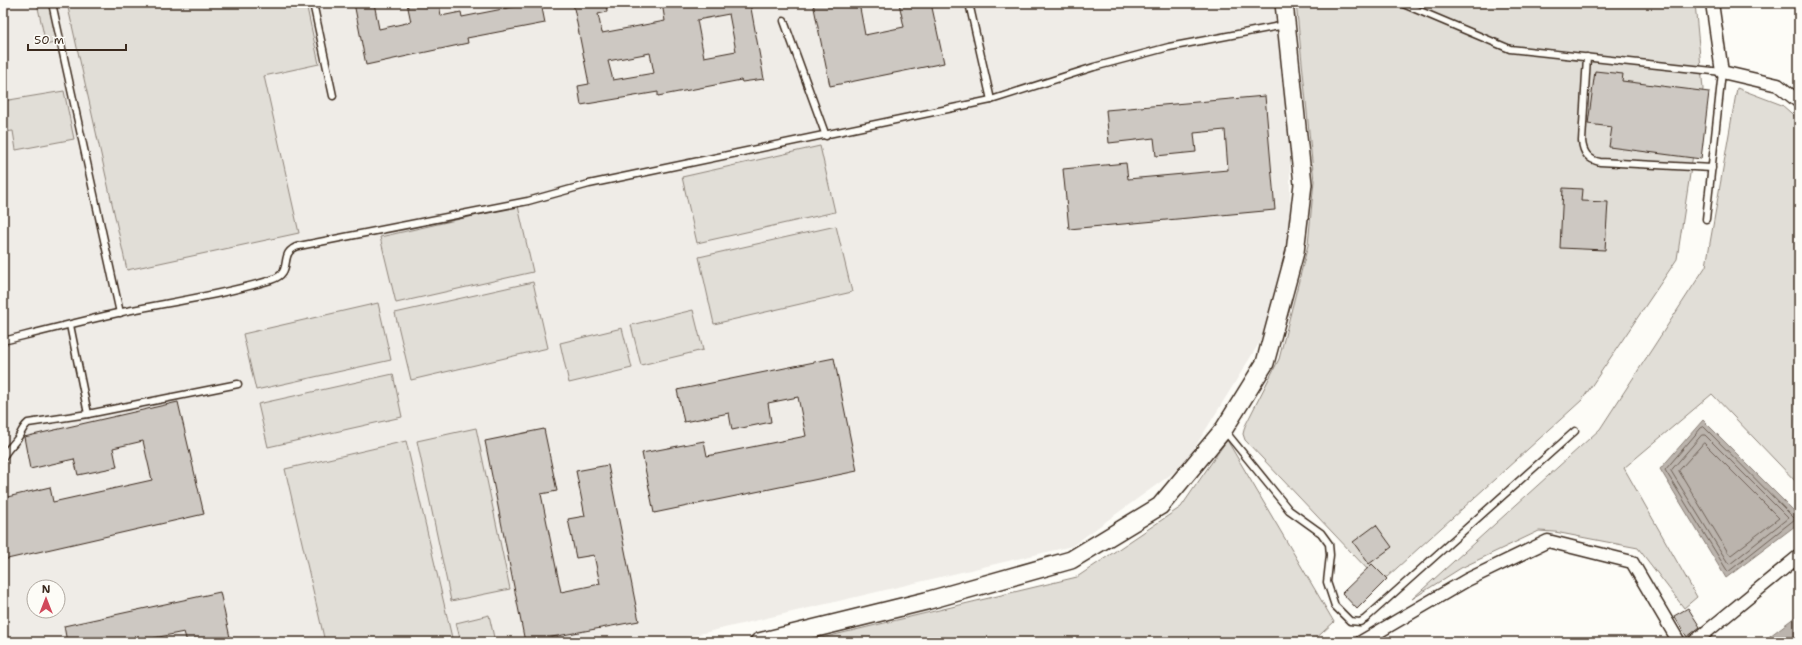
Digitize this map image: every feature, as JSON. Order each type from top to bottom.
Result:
[{"type":"street","points":[[759,642],[926,601],[1072,560],[1160,506],[1224,430],[1265,363],[1295,252],[1303,184],[1284,3]]},
{"type":"street","points":[[1712,3],[1722,72],[1778,85],[1799,102]]},
{"type":"street","points":[[1361,642],[1467,580],[1548,541],[1632,562],[1680,642]]},
{"type":"street","points":[[1694,642],[1799,556]]},
{"type":"lane","points":[[52,3],[120,312]]},
{"type":"lane","points":[[313,3],[334,96]]},
{"type":"lane","points":[[969,3],[991,100]]},
{"type":"lane","points":[[1401,3],[1510,49],[1722,72],[1706,219]]},
{"type":"lane","points":[[784,20],[826,136]]},
{"type":"lane","points":[[3,341],[120,312],[223,292],[270,280],[278,277],[284,271],[286,254],[290,249],[299,246],[528,201],[589,184],[826,136],[991,100],[1094,67],[1169,47],[1286,25]]},
{"type":"lane","points":[[1587,57],[1582,147],[1589,158],[1600,162],[1712,168]]},
{"type":"lane","points":[[70,325],[88,414]]},
{"type":"lane","points":[[3,458],[5,453],[18,438],[23,427],[28,423],[88,414],[238,384]]},
{"type":"lane","points":[[1224,430],[1289,510],[1321,533],[1329,544],[1330,555],[1327,582],[1329,593],[1335,606],[1346,619],[1355,622],[1365,619],[1575,431]]},
{"type":"shaded area","points":[[3,3],[1276,3],[1290,160],[1290,253],[1261,340],[1184,465],[1072,546],[665,642],[3,642]]},
{"type":"shaded area","points":[[37,3],[49,3],[58,42],[46,45]]},
{"type":"shaded area","points":[[67,3],[306,3],[319,64],[264,76],[299,233],[127,270]]},
{"type":"shaded area","points":[[1296,3],[1695,3],[1703,89],[1677,259],[1582,400],[1387,577],[1378,577],[1370,572],[1245,440],[1243,434],[1245,426],[1279,359],[1308,245],[1314,181]]},
{"type":"shaded area","points":[[1737,88],[1782,105],[1799,120],[1799,485],[1712,394],[1624,468],[1697,597],[1684,608],[1638,548],[1555,532],[1539,531],[1461,568],[1412,599],[1600,429],[1706,266]]},
{"type":"shaded area","points":[[64,91],[74,139],[16,150],[13,131],[3,132],[3,101]]},
{"type":"shaded area","points":[[820,146],[835,212],[697,243],[682,177]]},
{"type":"shaded area","points":[[518,206],[533,272],[396,303],[380,237]]},
{"type":"shaded area","points":[[836,226],[852,292],[714,324],[699,257]]},
{"type":"shaded area","points":[[533,282],[548,348],[411,380],[395,313]]},
{"type":"shaded area","points":[[378,303],[391,360],[256,390],[243,334]]},
{"type":"shaded area","points":[[693,310],[703,350],[641,365],[631,325]]},
{"type":"shaded area","points":[[622,328],[632,368],[569,383],[560,343]]},
{"type":"shaded area","points":[[393,374],[402,417],[268,447],[258,404]]},
{"type":"shaded area","points":[[476,428],[510,589],[451,601],[417,441]]},
{"type":"shaded area","points":[[1227,440],[1334,622],[1312,642],[805,642],[1077,577],[1181,507]]},
{"type":"shaded area","points":[[406,441],[453,642],[325,642],[285,469]]},
{"type":"shaded area","points":[[489,615],[495,642],[461,642],[456,623]]},
{"type":"water","points":[[1703,420],[1799,516],[1799,523],[1726,578],[1660,469]]},
{"type":"water","points":[[1799,614],[1799,642],[1762,642]]},
{"type":"building","points":[[354,3],[374,3],[379,29],[411,22],[407,3],[439,3],[441,16],[461,12],[462,17],[533,3],[541,3],[545,23],[467,38],[468,43],[366,65]]},
{"type":"building","points":[[573,3],[606,3],[607,12],[598,14],[602,33],[665,21],[662,3],[750,3],[764,79],[742,82],[741,80],[658,96],[658,92],[581,105],[578,86],[589,84]],"holes":[[[729,14],[736,51],[704,57],[697,20]],[[650,53],[654,73],[613,80],[608,61]]]},
{"type":"building","points":[[813,3],[859,3],[865,35],[904,27],[899,3],[931,3],[944,63],[830,86]]},
{"type":"building","points":[[1595,71],[1623,74],[1622,81],[1709,92],[1701,159],[1609,147],[1612,127],[1588,124]]},
{"type":"building","points":[[1265,96],[1275,210],[1069,229],[1063,169],[1126,163],[1128,179],[1228,170],[1225,130],[1194,133],[1196,152],[1156,156],[1154,138],[1109,143],[1106,110]]},
{"type":"building","points":[[1563,188],[1582,189],[1581,201],[1608,202],[1605,250],[1560,248]]},
{"type":"building","points":[[834,358],[857,471],[654,513],[642,453],[704,441],[707,456],[806,436],[798,397],[768,403],[771,422],[732,430],[729,413],[684,422],[677,390]]},
{"type":"building","points":[[178,402],[204,514],[3,560],[3,498],[50,487],[53,502],[152,480],[143,441],[113,448],[117,467],[78,475],[74,459],[30,469],[24,437]]},
{"type":"building","points":[[544,429],[557,491],[541,494],[561,592],[600,584],[594,555],[576,558],[568,519],[585,516],[576,471],[608,465],[639,621],[525,642],[485,441]]},
{"type":"building","points":[[1376,525],[1392,547],[1369,564],[1353,542]]},
{"type":"building","points":[[1372,564],[1387,579],[1357,609],[1342,593]]},
{"type":"building","points":[[220,592],[231,642],[187,642],[184,632],[154,638],[155,642],[67,642],[64,626]]},
{"type":"building","points":[[1688,608],[1700,627],[1687,637],[1674,616]]}]
